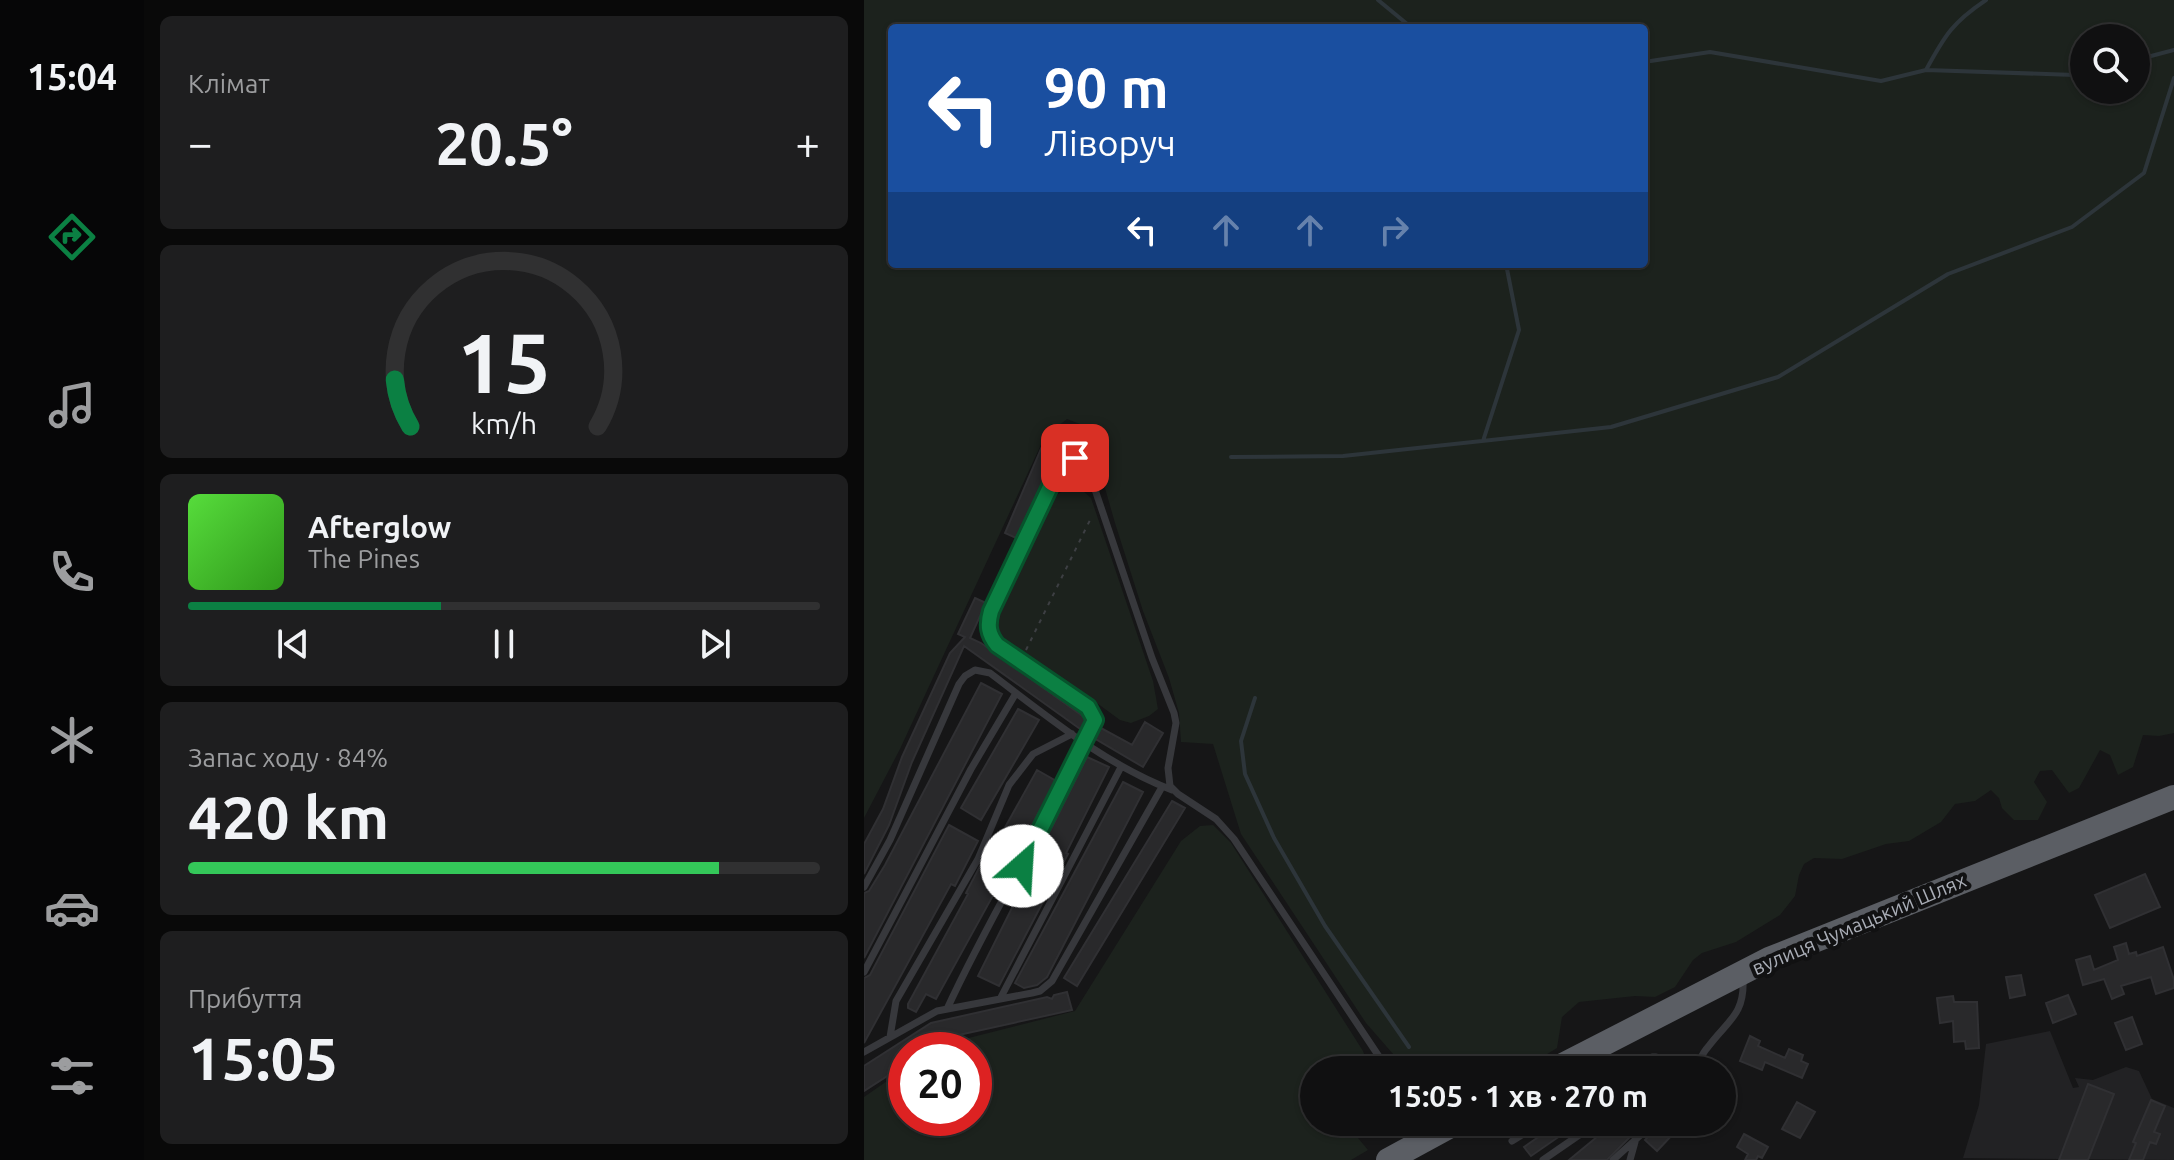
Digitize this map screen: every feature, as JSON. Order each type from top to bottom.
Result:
[{"type":"highway","name":"вулиця Чумацький Шлях","points":[[1580,1056],[1743,973],[1832,933],[2174,797]]},
{"type":"highway","points":[[1388,1160],[1420,1136]]},
{"type":"lane","points":[[947,1009],[1095,720],[1093,712],[1020,662],[993,640],[988,630],[989,619],[1057,472],[1065,461],[1075,458],[1083,461],[1174,713],[1176,723],[1168,768],[1174,791]]},
{"type":"lane","points":[[864,887],[890,840],[959,684],[965,676],[982,669],[1121,767],[1174,791],[1208,813],[1234,839],[1379,1056]]},
{"type":"lane","points":[[864,972],[971,769],[1016,693]]},
{"type":"lane","points":[[891,1032],[896,1001],[978,859],[1009,785],[1033,754],[1072,734]]},
{"type":"lane","points":[[1000,999],[1121,767]]},
{"type":"lane","points":[[898,1032],[927,1015],[1040,991],[1052,981],[1162,787]]},
{"type":"lane","points":[[1702,1056],[1736,1015],[1744,997],[1743,973]]},
{"type":"lane","points":[[864,1052],[888,1038]]},
{"type":"lane","points":[[1512,1141],[1520,1136]]},
{"type":"lane","points":[[1543,1160],[1578,1136]]},
{"type":"lane","points":[[1613,1160],[1640,1136]]},
{"type":"lane","points":[[1630,1160],[1636,1140]]},
{"type":"path","points":[[1020,662],[1099,502]]},
{"type":"shaded area","points":[[864,0],[2174,0],[2174,733],[2143,735],[2133,767],[2118,775],[2110,755],[2100,750],[2079,788],[2069,793],[2052,770],[2040,771],[2034,782],[2047,802],[2038,820],[2014,820],[1991,790],[1975,801],[1955,804],[1941,822],[1909,841],[1886,844],[1842,859],[1814,858],[1804,864],[1795,896],[1780,915],[1736,942],[1702,953],[1693,960],[1675,987],[1655,997],[1579,1002],[1562,1017],[1557,1048],[1544,1056],[1395,1056],[1366,1023],[1241,834],[1213,744],[1181,742],[1179,713],[1115,523],[1099,467],[1097,447],[1085,426],[1067,419],[1045,436],[900,749],[864,818]]},
{"type":"shaded area","points":[[1068,488],[1083,491],[1091,498],[1153,681],[1158,709],[1131,723],[1120,720],[1010,649],[996,634],[997,615],[1053,497]]},
{"type":"shaded area","points":[[1213,825],[1231,843],[1365,1056],[1300,1056],[1300,1136],[1356,1136],[1368,1150],[1351,1160],[864,1160],[864,1097],[888,1080],[888,1136],[992,1136],[992,1032],[1075,1011],[1181,841],[1200,826]]},
{"type":"shaded area","points":[[2050,1031],[2073,1088],[2079,1087],[2075,1078],[2093,1080],[2126,1067],[2139,1071],[2152,1099],[2174,1108],[2174,1160],[1963,1158],[1979,1105],[1986,1044]]},
{"type":"building","points":[[1046,437],[1061,444],[1016,538],[1005,533]]},
{"type":"building","points":[[975,598],[986,603],[970,638],[1088,720],[1083,731],[964,646],[912,762],[889,825],[864,874],[864,844],[883,809],[902,757],[950,653],[965,637],[958,634]]},
{"type":"building","points":[[981,683],[1002,694],[864,958],[864,893],[869,891],[885,865]]},
{"type":"building","points":[[1018,709],[1039,720],[981,820],[961,808]]},
{"type":"building","points":[[1145,722],[1163,733],[1143,767],[1094,738],[1099,727],[1132,745]]},
{"type":"building","points":[[1087,757],[1109,767],[1068,854],[999,986],[978,976]]},
{"type":"building","points":[[1037,770],[1056,781],[936,999],[926,994],[916,1012],[908,1008],[990,847],[993,849]]},
{"type":"building","points":[[1123,782],[1143,792],[1047,977],[1037,985],[1024,988],[1015,983]]},
{"type":"building","points":[[1172,801],[1185,808],[1077,986],[1064,978]]},
{"type":"building","points":[[949,825],[978,841],[864,1043],[864,978],[870,975]]},
{"type":"building","points":[[2145,874],[2160,907],[2110,928],[2095,895]]},
{"type":"building","points":[[2126,943],[2129,954],[2136,952],[2137,956],[2163,947],[2174,988],[2156,994],[2151,977],[2121,986],[2124,994],[2112,999],[2104,979],[2083,985],[2076,960],[2090,956],[2094,970],[2118,960],[2114,947]]},
{"type":"building","points":[[2021,975],[2025,995],[2010,998],[2006,977]]},
{"type":"building","points":[[1067,992],[1072,1010],[972,1032],[917,1032],[931,1023],[1047,997],[1052,999],[1054,995]]},
{"type":"building","points":[[2068,995],[2076,1014],[2053,1023],[2046,1003]]},
{"type":"building","points":[[1953,996],[1954,1002],[1977,1002],[1979,1048],[1966,1049],[1965,1041],[1954,1042],[1953,1021],[1940,1023],[1937,998]]},
{"type":"building","points":[[2132,1017],[2142,1044],[2126,1050],[2115,1023]]},
{"type":"building","points":[[1750,1036],[1760,1041],[1758,1046],[1785,1058],[1789,1049],[1803,1055],[1801,1061],[1808,1064],[1802,1078],[1765,1062],[1762,1070],[1740,1061]]},
{"type":"building","points":[[888,1051],[888,1076],[864,1091],[864,1066]]},
{"type":"building","points":[[2088,1084],[2114,1094],[2088,1160],[2059,1160]]},
{"type":"building","points":[[2151,1100],[2165,1106],[2154,1132],[2160,1134],[2156,1144],[2150,1142],[2143,1160],[2129,1160],[2136,1143],[2133,1142]]},
{"type":"building","points":[[1797,1102],[1815,1112],[1800,1138],[1782,1129]]},
{"type":"building","points":[[1744,1134],[1768,1147],[1762,1158],[1758,1156],[1756,1160],[1745,1160],[1748,1154],[1737,1147]]},
{"type":"building","points":[[1540,1136],[1560,1136],[1531,1156],[1524,1147]]},
{"type":"building","points":[[1598,1136],[1631,1136],[1607,1160],[1569,1160]]},
{"type":"building","points":[[1649,1136],[1671,1136],[1657,1151],[1645,1140]]},
{"type":"waterway","points":[[1378,0],[1407,24]]},
{"type":"waterway","points":[[1648,61],[1710,52],[1881,81],[1926,70],[1951,30],[1986,0]]},
{"type":"waterway","points":[[2150,56],[2174,50]]},
{"type":"waterway","points":[[1926,70],[2070,75]]},
{"type":"waterway","points":[[1231,457],[1343,456],[1611,427],[1778,377],[1948,274],[2072,227],[2144,173],[2174,78]]},
{"type":"waterway","points":[[1483,441],[1519,330],[1507,268]]},
{"type":"waterway","points":[[1255,698],[1241,741],[1245,774],[1274,838],[1325,926],[1409,1047]]},
{"type":"route","points":[[1022,866],[1095,720],[1088,707],[997,645],[990,635],[988,624],[991,611],[1061,464],[1075,458]]}]
